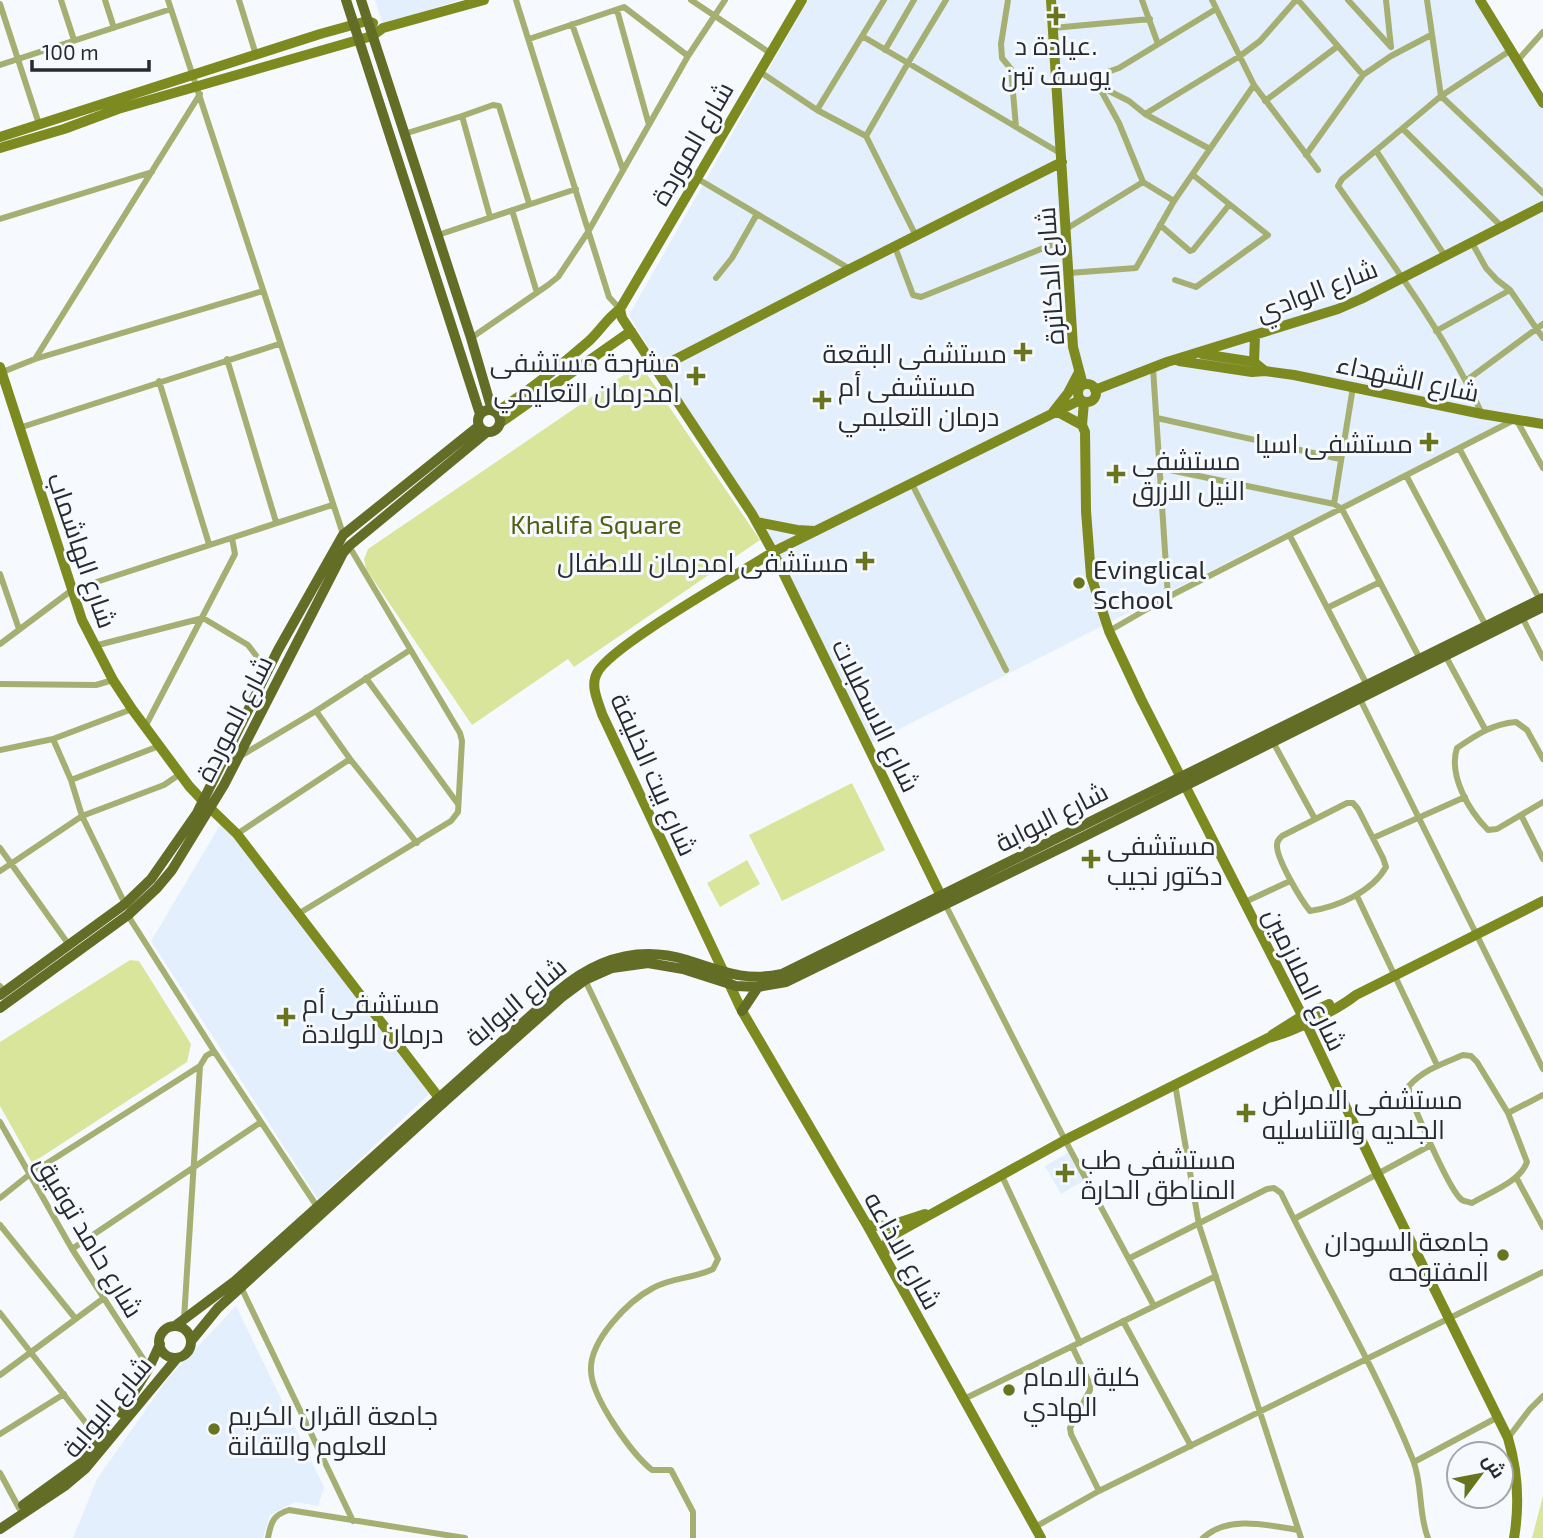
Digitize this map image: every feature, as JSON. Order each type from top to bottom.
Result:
[{"type":"main road","points":[[346,0],[461,355],[492,415]]},
{"type":"main road","points":[[361,0],[471,338],[492,415],[494,432],[483,429],[492,415]]},
{"type":"main road","points":[[461,355],[475,352]]},
{"type":"main road","name":"شارع الموردة","points":[[207,805],[278,650],[343,535],[483,429]]},
{"type":"main road","name":"شارع الموردة","points":[[4,990],[158,888],[238,758],[332,573],[349,546],[483,429]]},
{"type":"main road","points":[[1183,781],[1273,742],[1360,699],[1522,617],[1542,602]]},
{"type":"main road","points":[[1183,781],[1367,685],[1486,626],[1542,602]]},
{"type":"main road","points":[[278,650],[290,654]]},
{"type":"main road","name":"شارع البوابة","points":[[441,1100],[562,997],[585,980],[612,968],[648,962],[683,969],[728,984],[758,987],[786,982],[943,900],[1183,781]]},
{"type":"main road","name":"شارع البوابة","points":[[191,1341],[204,1323],[320,1211],[570,980],[600,963],[624,955],[649,954],[684,959],[722,972],[755,978],[782,974],[943,900]]},
{"type":"main road","name":"شارع الموردة","points":[[0,1007],[4,990],[126,910]]},
{"type":"main road","points":[[742,1011],[758,987]]},
{"type":"main road","name":"شارع البوابة","points":[[179,1323],[320,1211]]},
{"type":"main road","points":[[179,1323],[188,1332],[191,1341],[189,1350],[177,1358],[164,1353],[160,1344],[165,1329],[179,1323]]},
{"type":"main road","name":"شارع البوابة","points":[[0,1520],[81,1463],[129,1402],[160,1344]]},
{"type":"main road","name":"شارع البوابة","points":[[0,1529],[66,1485],[85,1469],[177,1358]]},
{"type":"street","points":[[61,0],[74,40]]},
{"type":"street","points":[[106,0],[114,28]]},
{"type":"street","points":[[168,0],[343,535],[460,733],[462,741],[458,811],[451,821],[298,914]]},
{"type":"street","points":[[239,0],[257,55]]},
{"type":"street","points":[[0,148],[118,109],[372,36],[383,28],[484,0]]},
{"type":"street","points":[[516,0],[609,297],[620,309]]},
{"type":"street","points":[[691,0],[770,53]]},
{"type":"street","points":[[471,338],[554,281],[588,232],[688,56],[725,0]]},
{"type":"street","name":"شارع الموردة","points":[[492,415],[558,367],[620,309],[802,0]]},
{"type":"street","points":[[817,110],[884,0]]},
{"type":"street","points":[[885,50],[914,0]]},
{"type":"street","points":[[866,136],[946,0]]},
{"type":"street","points":[[1008,0],[1001,44],[1002,58],[1011,69],[1016,127]]},
{"type":"street","name":"شارع الدكاترة","points":[[1051,0],[1073,347],[1083,385]]},
{"type":"street","points":[[1142,0],[1158,44]]},
{"type":"street","points":[[1212,0],[1254,85],[1318,170]]},
{"type":"street","points":[[1281,0],[1287,8]]},
{"type":"street","points":[[1145,114],[1261,41],[1287,8],[1297,0],[1363,75]]},
{"type":"street","points":[[1348,0],[1391,47]]},
{"type":"street","points":[[1386,0],[1391,56]]},
{"type":"street","points":[[1427,0],[1441,96],[1543,193]]},
{"type":"street","points":[[1480,0],[1543,103]]},
{"type":"street","points":[[0,4],[39,124]]},
{"type":"street","points":[[529,39],[621,6]]},
{"type":"street","points":[[621,6],[688,56]]},
{"type":"street","points":[[621,6],[649,125]]},
{"type":"street","points":[[0,65],[171,9]]},
{"type":"street","points":[[1056,84],[1093,77],[1119,68],[1216,9]]},
{"type":"street","points":[[1053,28],[1150,19]]},
{"type":"street","points":[[0,137],[62,117],[197,85],[257,55],[354,24],[368,21],[383,28]]},
{"type":"street","points":[[572,24],[623,170]]},
{"type":"street","points":[[1518,60],[1543,32]]},
{"type":"street","points":[[1306,155],[1363,75],[1430,35]]},
{"type":"street","points":[[657,369],[1062,158],[1016,127],[862,36]]},
{"type":"street","points":[[1265,101],[1338,46]]},
{"type":"street","points":[[1482,414],[1467,380],[1402,277],[1338,186],[1342,179],[1441,96],[1511,50]]},
{"type":"street","points":[[759,71],[817,110],[866,136],[916,236]]},
{"type":"street","points":[[1093,77],[1119,123],[1143,183],[1174,201]]},
{"type":"street","points":[[35,359],[152,172],[197,85]]},
{"type":"street","points":[[1069,274],[1136,268],[1174,201],[1254,85]]},
{"type":"street","points":[[1099,86],[1210,149]]},
{"type":"street","points":[[404,134],[499,106],[529,203]]},
{"type":"street","points":[[462,116],[490,217]]},
{"type":"street","points":[[62,117],[64,129]]},
{"type":"street","points":[[1403,129],[1502,228]]},
{"type":"street","points":[[1377,152],[1445,256]]},
{"type":"street","points":[[0,219],[152,172]]},
{"type":"street","points":[[1175,280],[1196,287],[1268,235],[1193,176]]},
{"type":"street","points":[[698,179],[850,269]]},
{"type":"street","points":[[895,247],[912,292],[921,297],[1066,234],[1143,183]]},
{"type":"street","points":[[438,235],[529,203],[576,190]]},
{"type":"street","points":[[1160,225],[1190,251],[1194,250],[1229,205]]},
{"type":"street","name":"شارع الوادي","points":[[1095,390],[1175,360],[1338,309],[1543,206]]},
{"type":"street","points":[[512,210],[537,293]]},
{"type":"street","points":[[716,278],[732,258],[757,214]]},
{"type":"street","points":[[1471,241],[1486,268],[1497,281],[1510,290],[1540,326],[1543,338]]},
{"type":"street","points":[[1436,331],[1510,290]]},
{"type":"street","points":[[1,371],[262,291]]},
{"type":"street","name":"شارع الاسطبلات","points":[[620,309],[622,318],[774,552],[943,900]]},
{"type":"street","points":[[1467,380],[1540,326]]},
{"type":"street","points":[[492,415],[631,331]]},
{"type":"street","points":[[1198,353],[1254,362],[1255,336]]},
{"type":"street","points":[[19,428],[279,344]]},
{"type":"street","points":[[228,359],[276,523]]},
{"type":"street","name":"شارع الشهداء","points":[[1175,360],[1252,373],[1265,371],[1543,424]]},
{"type":"street","name":"شارع الشهداء","points":[[1254,362],[1265,371]]},
{"type":"street","points":[[1153,368],[1168,597]]},
{"type":"street","name":"شارع الهاشماب","points":[[1,371],[82,620],[113,680],[180,774],[237,834],[441,1100]]},
{"type":"street","points":[[1053,415],[1079,372]]},
{"type":"street","points":[[159,381],[209,544]]},
{"type":"street","points":[[774,552],[1053,415],[1085,402],[1096,395],[1093,386],[1083,385],[1077,391],[1085,402]]},
{"type":"street","points":[[1334,504],[1353,387]]},
{"type":"street","name":"شارع الملازمين","points":[[1085,402],[1089,424],[1083,429],[1091,576],[1108,631],[1304,1019],[1378,1175],[1499,1417],[1508,1438],[1517,1477],[1514,1538]]},
{"type":"street","points":[[1053,415],[1083,429]]},
{"type":"street","points":[[1157,418],[1340,459]]},
{"type":"street","points":[[1108,631],[1168,597],[1516,419],[1543,468]]},
{"type":"street","points":[[1459,448],[1542,602]]},
{"type":"street","points":[[1160,468],[1334,504],[1342,509],[1420,659]]},
{"type":"street","points":[[1407,477],[1486,626]]},
{"type":"street","points":[[912,484],[1006,670]]},
{"type":"street","points":[[0,644],[72,590],[332,505]]},
{"type":"street","points":[[757,522],[817,531]]},
{"type":"street","points":[[1290,536],[1367,685]]},
{"type":"street","points":[[145,727],[235,554],[232,538]]},
{"type":"street","name":"شارع بيت الخليفة","points":[[722,972],[602,714],[594,686],[595,677],[607,660],[632,641],[774,552]]},
{"type":"street","points":[[0,574],[19,629]]},
{"type":"street","points":[[1327,608],[1380,582]]},
{"type":"street","points":[[1522,617],[1543,658]]},
{"type":"street","points":[[94,646],[203,618],[248,645],[258,658],[272,663]]},
{"type":"street","points":[[238,758],[410,650]]},
{"type":"street","points":[[1445,655],[1485,729]]},
{"type":"street","points":[[366,678],[458,804]]},
{"type":"street","points":[[0,684],[96,685],[113,680]]},
{"type":"street","points":[[1360,699],[1543,1069]]},
{"type":"street","points":[[0,750],[52,739],[132,709]]},
{"type":"street","points":[[316,711],[350,759],[417,843]]},
{"type":"street","points":[[1542,755],[1527,730],[1516,722],[1503,723],[1485,729],[1457,748],[1453,767],[1465,797],[1488,830],[1497,829],[1543,802]]},
{"type":"street","points":[[52,739],[71,780],[82,816],[126,910],[214,1051],[320,1211]]},
{"type":"street","points":[[1273,742],[1315,819]]},
{"type":"street","points":[[71,780],[159,746]]},
{"type":"street","points":[[237,834],[350,759]]},
{"type":"street","points":[[0,871],[82,816],[164,785],[180,774]]},
{"type":"street","points":[[1373,838],[1465,797]]},
{"type":"street","points":[[1347,803],[1353,803],[1386,867],[1381,876],[1356,896],[1310,911],[1290,881],[1277,848],[1282,836],[1315,819],[1347,803]]},
{"type":"street","points":[[1521,815],[1543,859]]},
{"type":"street","points":[[0,848],[69,945]]},
{"type":"street","points":[[1245,902],[1290,881]]},
{"type":"street","points":[[1356,896],[1437,1065]]},
{"type":"street","points":[[943,900],[1065,1140],[1154,1306]]},
{"type":"street","points":[[1304,1019],[1348,1002],[1356,995],[1543,901]]},
{"type":"street","name":"شارع الاذاعه","points":[[722,972],[742,1011],[867,1224],[1041,1538]]},
{"type":"street","points":[[585,980],[718,1259],[713,1269],[695,1276],[668,1280],[650,1289],[630,1305],[605,1333],[595,1354],[591,1371],[593,1383],[629,1447],[652,1470],[671,1470],[693,1512],[694,1538]]},
{"type":"street","points":[[867,1224],[888,1226],[932,1212],[1175,1084],[1268,1038],[1280,1036],[1318,1009],[1346,996],[1356,995]]},
{"type":"street","points":[[1295,1001],[1318,1009]]},
{"type":"street","points":[[0,1198],[30,1174],[200,1066],[206,1056],[214,1051]]},
{"type":"street","points":[[1463,1055],[1471,1056],[1507,1113],[1527,1162],[1525,1169],[1472,1203],[1463,1201],[1432,1145],[1409,1094],[1409,1086],[1415,1078],[1437,1065],[1463,1055]]},
{"type":"street","points":[[179,1323],[200,1066]]},
{"type":"street","points":[[1175,1084],[1199,1225],[1301,1538]]},
{"type":"street","points":[[1507,1113],[1543,1095]]},
{"type":"street","name":"شارع حامد توفيق","points":[[0,1122],[72,1249],[149,1368]]},
{"type":"street","points":[[72,1249],[261,1122]]},
{"type":"street","points":[[1294,1219],[1432,1145]]},
{"type":"street","points":[[1002,1176],[1080,1343]]},
{"type":"street","points":[[1516,1177],[1543,1227]]},
{"type":"street","points":[[1130,1258],[1274,1188],[1281,1193],[1414,1462],[1425,1529],[1429,1538]]},
{"type":"street","points":[[883,1256],[888,1238],[915,1225],[932,1212]]},
{"type":"street","points":[[0,1225],[75,1318]]},
{"type":"street","points":[[1035,1527],[1100,1491],[1543,1272]]},
{"type":"street","points":[[964,1399],[1216,1276]]},
{"type":"street","points":[[241,1287],[353,1521]]},
{"type":"street","points":[[1,1374],[104,1298]]},
{"type":"street","points":[[0,1313],[100,1441]]},
{"type":"street","points":[[1123,1321],[1192,1446]]},
{"type":"street","points":[[1072,1346],[1090,1384],[1090,1390],[1070,1429],[1100,1491]]},
{"type":"street","points":[[0,1434],[64,1394]]},
{"type":"street","points":[[1508,1438],[1543,1396]]},
{"type":"street","points":[[1414,1462],[1499,1417]]},
{"type":"street","points":[[0,1473],[19,1508]]},
{"type":"street","points":[[268,1538],[271,1521],[280,1513],[289,1510],[465,1538]]},
{"type":"street","points":[[1203,1538],[1214,1529],[1226,1525],[1258,1524],[1298,1530]]},
{"type":"shaded area","points":[[375,0],[459,0],[383,25]]},
{"type":"shaded area","points":[[808,0],[1478,0],[1543,107],[1543,423],[1514,417],[868,745],[785,577],[629,315]]},
{"type":"shaded area","name":"مستشفى أم درمان للولادة","points":[[222,822],[431,1092],[318,1199],[151,941]]},
{"type":"shaded area","name":"مستشفى طب المناطق الحارة","points":[[1069,1152],[1085,1180],[1061,1194],[1045,1166]]},
{"type":"shaded area","name":"جامعة القران الكريم للعلوم والتقانة","points":[[236,1306],[324,1487],[318,1506],[295,1502],[270,1515],[263,1538],[73,1538],[97,1479],[168,1378]]},
{"type":"green space","name":"Khalifa Square","points":[[640,364],[760,540],[574,667],[568,659],[472,725],[366,569],[364,559],[368,549]]},
{"type":"green space","points":[[852,783],[885,850],[782,901],[749,835]]},
{"type":"green space","points":[[747,860],[760,884],[720,907],[707,883]]},
{"type":"green space","points":[[130,960],[139,961],[191,1044],[187,1062],[32,1163],[0,1106],[0,1042]]},
{"type":"green space","points":[[1543,1496],[1543,1538],[1532,1538]]},
{"type":"place","name":"عيادة د. يوسف تبن","points":[[1056,16]]},
{"type":"place","name":"مستشفى البقعة","points":[[1023,352]]},
{"type":"place","name":"مشرحة مستشفى امدرمان التعليمي","points":[[696,376]]},
{"type":"place","name":"مستشفى أم درمان التعليمي","points":[[822,400]]},
{"type":"place","name":"مستشفى اسيا","points":[[1429,442]]},
{"type":"place","name":"مستشفى النيل الازرق","points":[[1116,474]]},
{"type":"place","name":"مستشفى امدرمان للاطفال","points":[[865,561]]},
{"type":"place","name":"Evinglical School","points":[[1079,583]]},
{"type":"place","name":"مستشفى دكتور نجيب","points":[[1091,859]]},
{"type":"place","name":"مستشفى أم درمان للولادة","points":[[286,1017]]},
{"type":"place","name":"مستشفى الامراض الجلديه والتناسليه","points":[[1246,1113]]},
{"type":"place","name":"مستشفى طب المناطق الحارة","points":[[1065,1173]]},
{"type":"place","name":"جامعة السودان المفتوحه","points":[[1503,1255]]},
{"type":"place","name":"كلية الامام الهادي","points":[[1009,1390]]},
{"type":"place","name":"جامعة القران الكريم للعلوم والتقانة","points":[[214,1429]]}]
